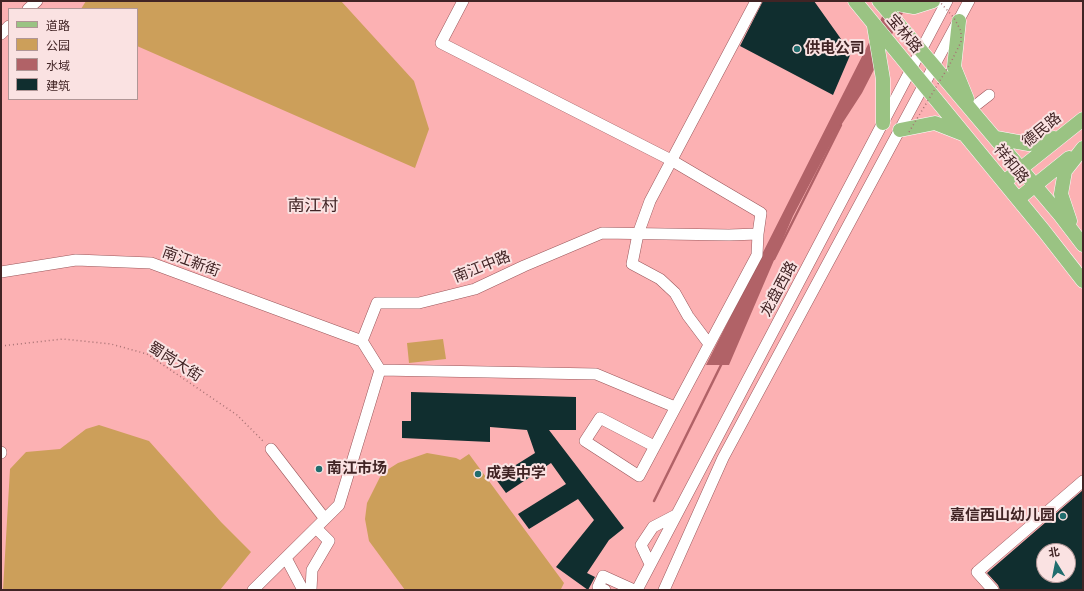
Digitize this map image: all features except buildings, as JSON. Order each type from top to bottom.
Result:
[{"type":"main road","name":"宝林路","points":[[855,1],[911,69]]},
{"type":"main road","points":[[879,1],[914,7],[933,1]]},
{"type":"main road","points":[[879,1],[996,138],[1080,241]]},
{"type":"main road","points":[[959,21],[954,67],[971,109]]},
{"type":"main road","points":[[873,23],[882,75],[883,123]]},
{"type":"main road","name":"祥和路","points":[[911,69],[1083,281]]},
{"type":"main road","name":"德民路","points":[[1004,182],[1083,119]]},
{"type":"main road","points":[[905,131],[935,123],[965,135]]},
{"type":"main road","points":[[996,138],[1029,144],[1042,142],[1067,132]]},
{"type":"main road","points":[[1018,199],[1083,148]]},
{"type":"main road","points":[[1080,241],[1065,212],[1061,194],[1065,171],[1083,148]]},
{"type":"street","points":[[29,8],[37,1]]},
{"type":"street","points":[[463,1],[441,43],[671,160],[762,213],[758,234],[757,255],[639,476],[585,441],[600,418],[654,446]]},
{"type":"street","points":[[709,344],[688,316],[675,293],[660,280],[632,264],[638,234],[650,201],[756,1]]},
{"type":"street","name":"龙盘西路","points":[[635,590],[677,514],[947,1]]},
{"type":"street","name":"龙盘西路","points":[[664,590],[723,458],[905,131],[924,85],[969,1]]},
{"type":"street","points":[[971,109],[989,95]]},
{"type":"street","name":"南江中路","points":[[362,340],[377,303],[419,303],[475,289],[524,266],[602,233],[758,234]]},
{"type":"street","name":"南江新街","points":[[1,272],[76,260],[151,263],[362,340]]},
{"type":"street","points":[[253,590],[339,505],[380,370],[362,340]]},
{"type":"street","points":[[380,370],[596,374],[675,407]]},
{"type":"street","points":[[271,449],[325,519]]},
{"type":"street","points":[[993,590],[977,572],[1083,481]]},
{"type":"street","points":[[650,564],[642,545],[653,527],[677,514]]},
{"type":"street","points":[[311,590],[312,570],[329,541],[316,528]]},
{"type":"street","points":[[286,558],[303,590]]},
{"type":"street","points":[[605,590],[598,587],[603,576],[635,590]]},
{"type":"path","points":[[905,131],[950,64],[961,42],[961,31],[954,18],[939,1]]},
{"type":"path","name":"蜀岗大街","points":[[1,346],[63,339],[111,344],[147,354],[237,415],[271,449]]},
{"type":"green space","points":[[86,1],[341,1],[414,81],[429,129],[415,168],[138,46],[138,8],[82,8]]},
{"type":"green space","points":[[443,339],[446,359],[409,363],[407,343]]},
{"type":"green space","points":[[99,425],[149,441],[221,522],[251,552],[220,590],[3,590],[10,469],[26,452],[60,449],[86,429]]},
{"type":"green space","points":[[427,453],[460,460],[469,454],[564,583],[561,589],[405,590],[369,541],[365,519],[367,503],[380,477],[387,470],[398,463]]},
{"type":"water","points":[[890,1],[909,1],[862,93],[838,130],[793,216],[729,365],[706,365]]},
{"type":"waterway","points":[[774,259],[841,125]]},
{"type":"waterway","points":[[654,501],[722,363]]},
{"type":"place","name":"供电公司","points":[[797,49]]},
{"type":"place","name":"南江市场","points":[[319,469]]},
{"type":"place","name":"成美中学","points":[[478,474]]},
{"type":"place","name":"嘉信西山幼儿园","points":[[1063,516]]},
{"type":"district","name":"南江村","points":[[313,206]]}]
